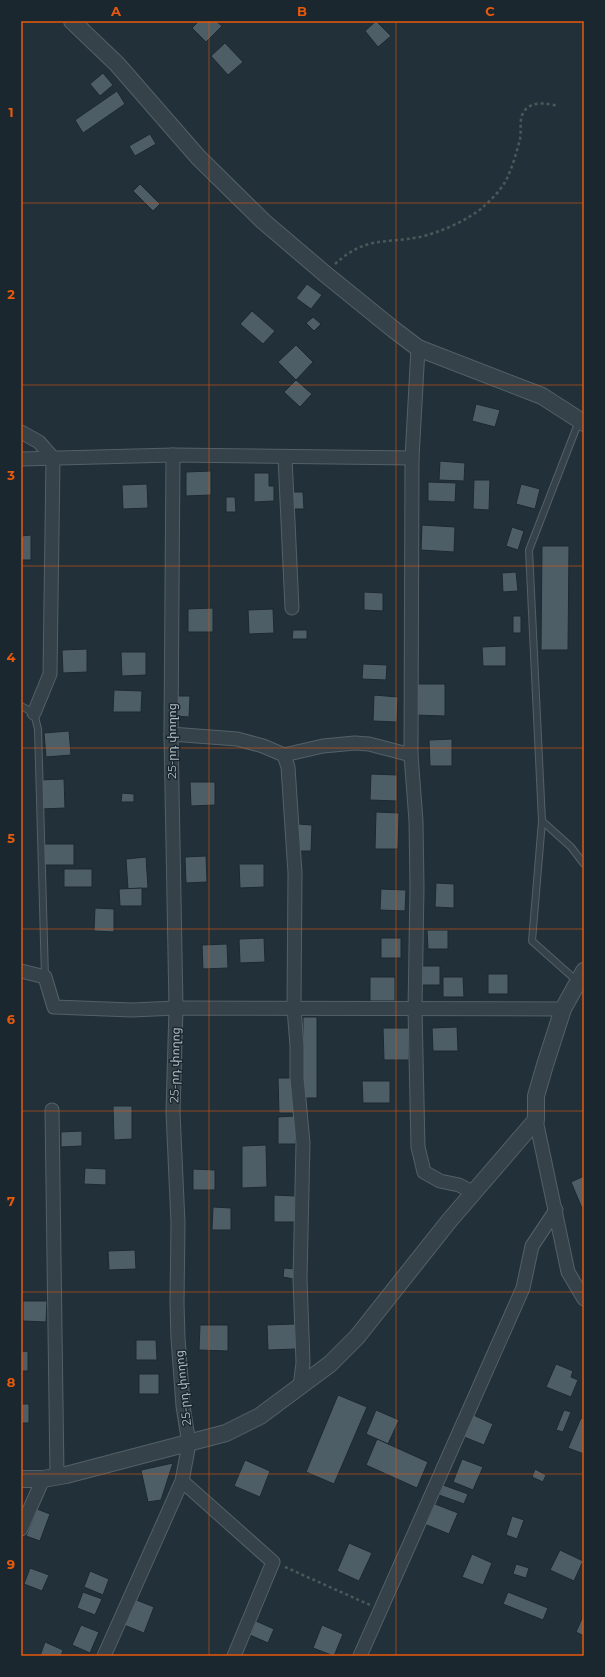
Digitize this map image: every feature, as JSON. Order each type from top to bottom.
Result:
[{"type":"street","points":[[72,21],[117,64],[198,158],[263,222],[418,348],[542,396],[582,421]]},
{"type":"street","points":[[418,348],[412,458],[411,755],[416,821],[417,872],[415,1009],[418,1147],[424,1172],[440,1181],[458,1185],[474,1193]]},
{"type":"street","points":[[21,432],[39,442],[53,458],[50,674],[34,713]]},
{"type":"street","points":[[21,458],[173,456],[412,458]]},
{"type":"street","name":"25-րդ փողոց","points":[[104,1656],[182,1481],[189,1444],[183,1406],[177,1303],[178,1223],[173,1112],[176,1008],[171,734],[173,456]]},
{"type":"street","points":[[285,457],[292,608]]},
{"type":"street","points":[[171,734],[237,739],[263,746],[284,755],[323,746],[355,743],[369,744],[411,755]]},
{"type":"street","points":[[284,755],[288,767],[295,873],[294,1008],[302,1143],[300,1279],[303,1363],[300,1387]]},
{"type":"street","points":[[21,971],[45,977],[54,1007],[132,1010],[176,1008],[563,1009]]},
{"type":"street","points":[[581,976],[563,1009],[545,1065],[536,1096],[536,1120],[568,1272],[584,1299]]},
{"type":"street","points":[[21,1529],[50,1478],[52,1110]]},
{"type":"street","points":[[21,1480],[50,1478],[189,1444],[226,1433],[260,1416],[330,1364],[358,1337],[449,1221],[536,1120]]},
{"type":"street","points":[[360,1656],[523,1288],[532,1246],[556,1210]]},
{"type":"street","points":[[182,1481],[273,1562],[234,1656]]},
{"type":"lane","points":[[581,976],[532,941],[542,821],[529,550],[582,421]]},
{"type":"lane","points":[[21,706],[34,713],[38,729],[45,977]]},
{"type":"lane","points":[[542,821],[571,847],[584,864]]},
{"type":"path","points":[[324,273],[356,248],[384,240],[419,237],[447,229],[482,208],[505,182],[520,138],[520,119],[526,109],[534,105],[547,103],[557,106]]},
{"type":"path","points":[[273,1562],[381,1610]]},
{"type":"building","points":[[199,21],[216,21],[222,26],[206,42],[192,28]]},
{"type":"building","points":[[376,21],[391,36],[378,47],[365,31]]},
{"type":"building","points":[[225,43],[243,62],[228,75],[211,56]]},
{"type":"building","points":[[103,73],[113,85],[100,96],[90,84]]},
{"type":"building","points":[[117,91],[125,104],[83,133],[75,120]]},
{"type":"building","points":[[150,134],[156,144],[135,156],[129,146]]},
{"type":"building","points":[[140,184],[160,204],[153,211],[133,191]]},
{"type":"building","points":[[307,284],[322,295],[311,309],[296,298]]},
{"type":"building","points":[[252,311],[275,331],[263,344],[240,324]]},
{"type":"building","points":[[313,317],[321,324],[314,331],[306,323]]},
{"type":"building","points":[[296,345],[313,362],[296,380],[278,362]]},
{"type":"building","points":[[296,380],[312,394],[300,407],[284,392]]},
{"type":"building","points":[[476,404],[500,410],[495,427],[472,421]]},
{"type":"building","points":[[440,461],[465,463],[464,481],[439,480]]},
{"type":"building","points":[[211,471],[211,495],[186,496],[186,472]]},
{"type":"building","points":[[254,473],[269,473],[269,486],[274,486],[274,501],[254,502]]},
{"type":"building","points":[[474,480],[490,480],[489,510],[473,509]]},
{"type":"building","points":[[428,482],[456,483],[455,502],[428,501]]},
{"type":"building","points":[[147,484],[148,508],[123,509],[122,485]]},
{"type":"building","points":[[521,484],[540,489],[535,509],[516,504]]},
{"type":"building","points":[[291,492],[303,492],[304,509],[291,509]]},
{"type":"building","points":[[226,497],[235,497],[236,512],[226,512]]},
{"type":"building","points":[[422,525],[455,527],[454,552],[421,550]]},
{"type":"building","points":[[512,527],[524,531],[518,550],[506,546]]},
{"type":"building","points":[[31,535],[31,560],[21,560],[21,536]]},
{"type":"building","points":[[542,546],[569,546],[568,650],[541,650]]},
{"type":"building","points":[[516,572],[518,591],[503,592],[502,573]]},
{"type":"building","points":[[364,592],[383,593],[383,611],[364,610]]},
{"type":"building","points":[[213,608],[213,632],[188,632],[188,609]]},
{"type":"building","points":[[273,609],[274,633],[249,634],[248,610]]},
{"type":"building","points":[[513,616],[521,616],[521,633],[513,633]]},
{"type":"building","points":[[293,630],[307,630],[307,639],[292,639]]},
{"type":"building","points":[[506,646],[506,666],[483,666],[482,647]]},
{"type":"building","points":[[87,649],[87,672],[63,673],[62,650]]},
{"type":"building","points":[[121,652],[146,652],[146,675],[122,676]]},
{"type":"building","points":[[363,664],[387,665],[386,680],[362,679]]},
{"type":"building","points":[[415,684],[445,684],[445,716],[414,715]]},
{"type":"building","points":[[114,690],[142,691],[141,712],[113,712]]},
{"type":"building","points":[[374,695],[398,697],[397,722],[373,721]]},
{"type":"building","points":[[176,696],[190,696],[189,717],[174,716]]},
{"type":"building","points":[[69,731],[71,755],[46,757],[44,733]]},
{"type":"building","points":[[452,739],[452,766],[430,766],[429,740]]},
{"type":"building","points":[[371,774],[397,775],[397,801],[370,800]]},
{"type":"building","points":[[64,779],[65,808],[41,809],[40,780]]},
{"type":"building","points":[[190,782],[215,782],[215,805],[191,806]]},
{"type":"building","points":[[122,793],[134,794],[134,802],[121,802]]},
{"type":"building","points":[[376,812],[399,813],[398,849],[375,849]]},
{"type":"building","points":[[298,824],[312,825],[311,851],[297,851]]},
{"type":"building","points":[[44,844],[74,844],[74,865],[44,865]]},
{"type":"building","points":[[206,856],[207,882],[186,883],[185,857]]},
{"type":"building","points":[[146,857],[148,888],[128,889],[126,859]]},
{"type":"building","points":[[239,864],[264,864],[264,887],[240,888]]},
{"type":"building","points":[[64,869],[92,869],[92,887],[64,887]]},
{"type":"building","points":[[436,883],[454,884],[454,908],[435,907]]},
{"type":"building","points":[[142,888],[142,906],[120,906],[119,889]]},
{"type":"building","points":[[381,889],[406,890],[405,911],[380,910]]},
{"type":"building","points":[[95,908],[114,909],[114,932],[94,931]]},
{"type":"building","points":[[427,930],[448,930],[448,949],[428,949]]},
{"type":"building","points":[[264,938],[265,962],[240,963],[239,939]]},
{"type":"building","points":[[381,938],[401,938],[401,958],[381,958]]},
{"type":"building","points":[[227,944],[228,968],[203,969],[202,945]]},
{"type":"building","points":[[420,966],[440,966],[440,985],[420,985]]},
{"type":"building","points":[[488,974],[508,974],[508,994],[488,994]]},
{"type":"building","points":[[370,977],[395,977],[395,1001],[370,1001]]},
{"type":"building","points":[[443,977],[463,977],[464,997],[443,997]]},
{"type":"building","points":[[303,1017],[317,1017],[317,1098],[303,1098]]},
{"type":"building","points":[[457,1027],[458,1051],[433,1051],[432,1028]]},
{"type":"building","points":[[383,1028],[409,1028],[409,1060],[384,1060]]},
{"type":"building","points":[[278,1078],[294,1078],[295,1113],[279,1113]]},
{"type":"building","points":[[362,1081],[390,1081],[390,1103],[363,1103]]},
{"type":"building","points":[[113,1106],[132,1106],[132,1139],[114,1140]]},
{"type":"building","points":[[295,1116],[296,1144],[278,1144],[278,1117]]},
{"type":"building","points":[[82,1131],[82,1146],[61,1147],[61,1132]]},
{"type":"building","points":[[266,1145],[267,1187],[242,1188],[242,1146]]},
{"type":"building","points":[[85,1168],[106,1169],[106,1185],[84,1184]]},
{"type":"building","points":[[193,1169],[215,1170],[215,1190],[193,1190]]},
{"type":"building","points":[[584,1176],[584,1207],[582,1208],[571,1182]]},
{"type":"building","points":[[274,1195],[295,1196],[295,1222],[274,1222]]},
{"type":"building","points":[[213,1207],[231,1208],[231,1230],[212,1230]]},
{"type":"building","points":[[135,1250],[136,1269],[109,1270],[108,1251]]},
{"type":"building","points":[[284,1268],[295,1269],[294,1279],[283,1277]]},
{"type":"building","points":[[23,1301],[47,1301],[46,1322],[23,1321]]},
{"type":"building","points":[[295,1324],[296,1349],[268,1350],[267,1325]]},
{"type":"building","points":[[200,1325],[228,1325],[228,1351],[199,1350]]},
{"type":"building","points":[[136,1340],[156,1340],[157,1360],[136,1360]]},
{"type":"building","points":[[28,1351],[28,1371],[21,1371],[21,1352]]},
{"type":"building","points":[[556,1364],[573,1371],[571,1377],[578,1380],[571,1397],[546,1387]]},
{"type":"building","points":[[139,1374],[159,1374],[159,1394],[139,1394]]},
{"type":"building","points":[[338,1395],[367,1407],[334,1484],[306,1472]]},
{"type":"building","points":[[21,1404],[29,1404],[29,1423],[21,1423]]},
{"type":"building","points":[[376,1410],[399,1420],[388,1444],[366,1434]]},
{"type":"building","points":[[564,1410],[571,1412],[563,1432],[556,1430]]},
{"type":"building","points":[[469,1413],[493,1424],[484,1445],[459,1435]]},
{"type":"building","points":[[581,1418],[584,1419],[584,1454],[568,1448]]},
{"type":"building","points":[[377,1439],[428,1462],[417,1488],[366,1465]]},
{"type":"building","points":[[462,1459],[483,1467],[473,1490],[453,1482]]},
{"type":"building","points":[[245,1460],[270,1471],[260,1497],[234,1486]]},
{"type":"building","points":[[173,1463],[161,1500],[148,1502],[141,1470]]},
{"type":"building","points":[[535,1469],[546,1475],[543,1482],[532,1477]]},
{"type":"building","points":[[443,1485],[468,1494],[464,1504],[439,1495]]},
{"type":"building","points":[[430,1502],[458,1513],[449,1534],[422,1523]]},
{"type":"building","points":[[37,1509],[50,1514],[40,1541],[26,1536]]},
{"type":"building","points":[[512,1516],[524,1520],[517,1539],[506,1535]]},
{"type":"building","points":[[349,1543],[372,1553],[359,1581],[337,1571]]},
{"type":"building","points":[[560,1550],[583,1561],[574,1581],[550,1570]]},
{"type":"building","points":[[472,1554],[492,1563],[483,1585],[462,1577]]},
{"type":"building","points":[[516,1564],[529,1568],[526,1578],[513,1574]]},
{"type":"building","points":[[30,1568],[49,1575],[42,1591],[24,1584]]},
{"type":"building","points":[[90,1571],[109,1579],[103,1595],[84,1587]]},
{"type":"building","points":[[83,1592],[102,1599],[95,1615],[77,1608]]},
{"type":"building","points":[[508,1592],[548,1608],[543,1620],[503,1604]]},
{"type":"building","points":[[134,1599],[154,1607],[144,1633],[124,1625]]},
{"type":"building","points":[[584,1614],[584,1636],[576,1632]]},
{"type":"building","points":[[256,1621],[274,1629],[268,1643],[250,1635]]},
{"type":"building","points":[[81,1625],[99,1632],[90,1653],[72,1645]]},
{"type":"building","points":[[322,1625],[343,1634],[334,1656],[313,1648]]},
{"type":"building","points":[[45,1642],[63,1650],[61,1656],[40,1656]]}]
